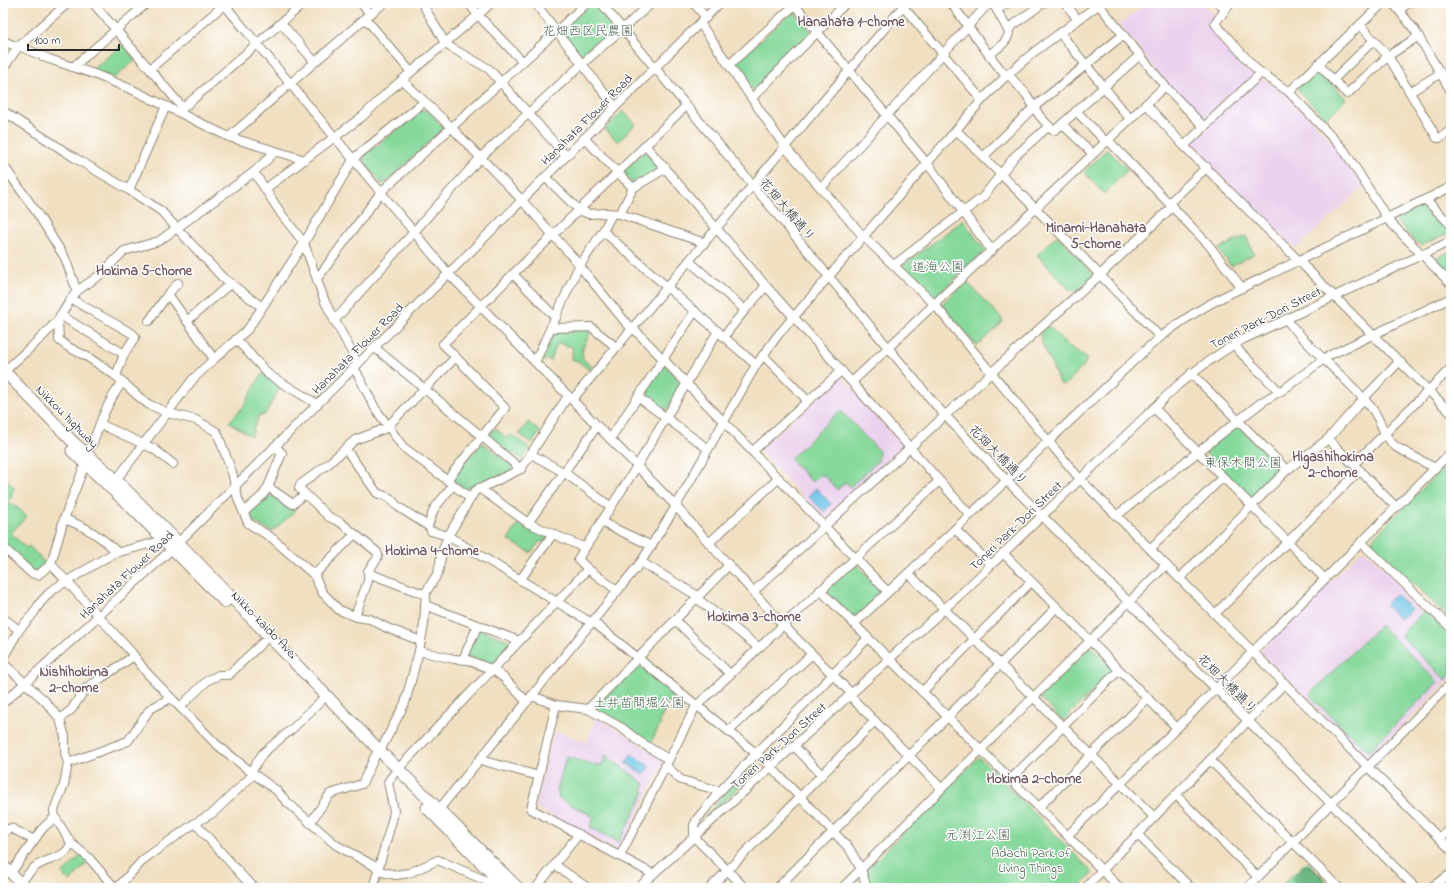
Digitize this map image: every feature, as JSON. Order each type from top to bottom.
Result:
[{"type":"highway","points":[[5,366],[89,448],[115,479]]},
{"type":"highway","name":"Nikkou highway","points":[[5,366],[75,444],[115,479]]},
{"type":"highway","name":"Nikko-kaido Ave.","points":[[3,381],[85,464],[164,540],[175,546],[436,812],[518,888]]},
{"type":"highway","name":"Nikko-kaido Ave.","points":[[115,479],[263,642],[321,701],[378,754]]},
{"type":"highway","name":"Nikko-kaido Ave.","points":[[436,812],[506,888]]},
{"type":"main road","points":[[3,866],[11,873],[20,886]]},
{"type":"street","points":[[3,69],[19,47],[68,3]]},
{"type":"street","points":[[93,3],[150,69],[182,110]]},
{"type":"street","points":[[73,67],[147,3]]},
{"type":"street","points":[[150,69],[224,3],[448,273],[676,506],[782,625],[833,675],[875,721],[941,788]]},
{"type":"street","points":[[182,110],[304,3]]},
{"type":"street","points":[[361,3],[367,16],[411,72]]},
{"type":"street","points":[[229,137],[367,16],[384,3]]},
{"type":"street","points":[[422,3],[445,43],[489,69],[566,156]]},
{"type":"street","points":[[470,3],[478,15],[522,61]]},
{"type":"street","points":[[265,189],[366,113],[491,3]]},
{"type":"street","points":[[535,3],[615,107]]},
{"type":"street","points":[[317,279],[381,192],[522,61],[587,3]]},
{"type":"street","name":"花畑大橋通り","points":[[601,3],[945,416],[1007,481],[1416,888]]},
{"type":"street","points":[[334,321],[481,157],[582,64],[652,3]]},
{"type":"street","points":[[694,3],[728,65],[785,147],[863,236],[934,304],[1080,479],[1451,850]]},
{"type":"street","name":"Hanahata Flower Road","points":[[3,703],[175,546],[720,3]]},
{"type":"street","points":[[752,98],[846,3]]},
{"type":"street","points":[[951,3],[989,55],[1026,94],[1052,130],[1055,130],[1140,55]]},
{"type":"street","points":[[821,188],[989,3]]},
{"type":"street","points":[[989,55],[1008,38],[1009,32],[993,3]]},
{"type":"street","points":[[997,10],[1007,3]]},
{"type":"street","points":[[1008,29],[1043,3]]},
{"type":"street","points":[[1065,3],[1078,20]]},
{"type":"street","points":[[1219,3],[1225,10]]},
{"type":"street","points":[[1231,3],[1215,23],[1216,25],[1261,73],[1289,92],[1344,150],[1389,221],[1451,284]]},
{"type":"street","points":[[1289,92],[1383,3]]},
{"type":"street","points":[[1393,3],[1419,36],[1450,88]]},
{"type":"street","points":[[1400,10],[1408,3]]},
{"type":"street","points":[[728,65],[795,4],[816,32],[927,164],[992,251]]},
{"type":"street","points":[[310,823],[330,794],[362,784],[404,703],[419,651],[427,589],[438,572],[442,552],[448,536],[475,491],[521,469],[570,398],[690,261],[903,4],[942,54],[982,100]]},
{"type":"street","points":[[436,812],[641,562],[676,506],[723,421],[763,354],[793,316],[982,100],[1007,75],[1034,52],[1100,4],[1164,87],[1204,127]]},
{"type":"street","points":[[281,23],[315,62]]},
{"type":"street","points":[[1360,25],[1388,56],[1437,138],[1440,138],[1451,130]]},
{"type":"street","points":[[1060,33],[1130,119]]},
{"type":"street","points":[[983,157],[1034,107],[1123,35]]},
{"type":"street","points":[[1318,64],[1347,94],[1388,56],[1419,36]]},
{"type":"street","points":[[3,40],[133,90],[166,106],[182,110],[229,137],[275,152],[280,151],[305,160]]},
{"type":"street","points":[[1333,80],[1374,40]]},
{"type":"street","points":[[1184,146],[1261,73]]},
{"type":"street","points":[[1410,92],[1441,73]]},
{"type":"street","points":[[402,80],[451,127],[522,200],[580,266],[627,324],[664,359],[888,592]]},
{"type":"street","points":[[852,382],[1164,87]]},
{"type":"street","points":[[115,479],[194,379],[248,329],[304,243],[354,158],[424,102]]},
{"type":"street","points":[[1146,104],[1184,146],[1207,167],[1429,390],[1449,408]]},
{"type":"street","points":[[129,190],[166,106]]},
{"type":"street","points":[[345,448],[377,493],[390,498],[397,506],[428,526],[434,509],[450,483],[482,437],[505,408],[443,344],[686,106]]},
{"type":"street","points":[[1076,111],[1210,247],[1242,288]]},
{"type":"street","points":[[3,112],[161,211],[222,277],[262,307]]},
{"type":"street","points":[[1062,124],[1093,154]]},
{"type":"street","points":[[894,265],[983,197],[1015,156],[1049,126]]},
{"type":"street","points":[[956,130],[1160,337]]},
{"type":"street","points":[[584,138],[633,188]]},
{"type":"street","points":[[645,145],[766,286],[970,515]]},
{"type":"street","points":[[5,366],[43,336],[59,317],[77,291],[100,275],[124,251],[159,241],[254,172],[275,152]]},
{"type":"street","points":[[753,592],[1038,330],[1100,275],[1207,167]]},
{"type":"street","points":[[535,362],[580,266],[603,231],[633,188],[666,168]]},
{"type":"street","points":[[6,169],[37,213],[65,258],[77,291]]},
{"type":"street","points":[[254,172],[282,215],[304,243],[325,302],[375,408],[408,453],[470,498]]},
{"type":"street","points":[[545,177],[579,210],[589,214],[616,214],[705,243]]},
{"type":"street","points":[[854,624],[1160,337],[1198,310],[1451,187]]},
{"type":"street","points":[[1426,198],[1451,225]]},
{"type":"street","points":[[603,231],[756,365]]},
{"type":"street","name":"Toneri Park-Dori Street","points":[[638,888],[944,610],[1191,373],[1235,344],[1451,241]]},
{"type":"street","points":[[690,261],[745,310]]},
{"type":"street","points":[[513,274],[556,318]]},
{"type":"street","points":[[148,321],[178,283]]},
{"type":"street","points":[[187,321],[231,283]]},
{"type":"street","points":[[618,591],[588,569],[578,559],[637,466],[686,383],[721,334],[766,286]]},
{"type":"street","points":[[168,294],[214,359]]},
{"type":"street","points":[[1116,516],[1262,402],[1280,392],[1324,359],[1373,334],[1451,298]]},
{"type":"street","points":[[71,299],[133,334],[135,337],[124,354],[116,376]]},
{"type":"street","points":[[610,439],[695,311]]},
{"type":"street","points":[[59,317],[124,354]]},
{"type":"street","points":[[59,317],[59,340],[63,343],[116,376],[122,383],[148,404],[168,413],[196,420],[217,432],[232,472],[238,499],[248,522],[272,538],[314,575],[322,592],[330,602],[340,610],[355,616],[370,619],[387,628],[421,641]]},
{"type":"street","points":[[1286,319],[1364,399],[1375,413],[1384,434],[1391,444],[1435,468]]},
{"type":"street","points":[[552,328],[591,327],[616,347]]},
{"type":"street","points":[[236,339],[269,375],[317,404]]},
{"type":"street","points":[[1235,344],[1239,351],[1280,392]]},
{"type":"street","points":[[374,347],[521,469]]},
{"type":"street","points":[[763,354],[808,401]]},
{"type":"street","points":[[355,616],[368,581],[370,567],[378,559],[378,555],[372,547],[340,522],[329,517],[299,488],[300,485],[328,464],[355,440],[388,426],[456,357]]},
{"type":"street","points":[[1180,578],[1287,470],[1328,439],[1400,361]]},
{"type":"street","points":[[1215,614],[1357,467],[1384,434],[1451,368]]},
{"type":"street","points":[[753,451],[841,371]]},
{"type":"street","points":[[1191,373],[1287,470]]},
{"type":"street","points":[[89,448],[92,445],[109,402],[122,383]]},
{"type":"street","points":[[638,397],[708,449]]},
{"type":"street","points":[[1154,408],[1325,579]]},
{"type":"street","points":[[100,424],[154,449],[173,464]]},
{"type":"street","points":[[528,523],[597,426]]},
{"type":"street","points":[[1328,439],[1396,507]]},
{"type":"street","points":[[244,512],[263,495],[268,487],[282,453],[275,446]]},
{"type":"street","points":[[1068,835],[1177,728],[1451,452]]},
{"type":"street","points":[[531,454],[565,473],[611,507]]},
{"type":"street","points":[[3,547],[31,573],[38,575],[51,564],[64,519],[85,464]]},
{"type":"street","points":[[1150,549],[1223,477]]},
{"type":"street","points":[[709,543],[779,478]]},
{"type":"street","points":[[620,856],[696,706],[939,481]]},
{"type":"street","points":[[268,487],[293,504],[305,494]]},
{"type":"street","points":[[479,488],[528,523],[584,548]]},
{"type":"street","points":[[64,519],[81,525],[105,540],[117,552]]},
{"type":"street","points":[[601,522],[652,546]]},
{"type":"street","points":[[955,529],[991,565]]},
{"type":"street","points":[[431,531],[448,536],[557,603],[597,625],[729,731],[757,754],[849,848],[861,869],[867,888]]},
{"type":"street","points":[[314,575],[354,534]]},
{"type":"street","points":[[520,580],[553,534]]},
{"type":"street","points":[[3,658],[19,630],[52,590],[117,552],[164,540]]},
{"type":"street","points":[[1362,542],[1451,628]]},
{"type":"street","points":[[1003,553],[1177,728]]},
{"type":"street","points":[[641,562],[698,597],[758,647]]},
{"type":"street","points":[[51,564],[132,653],[146,672],[214,743],[276,790],[310,823],[336,845],[378,869],[396,876],[409,873],[438,860],[489,882],[496,878]]},
{"type":"street","points":[[588,709],[729,565]]},
{"type":"street","points":[[842,888],[1166,565]]},
{"type":"street","points":[[373,888],[394,810],[388,782],[588,569]]},
{"type":"street","points":[[368,573],[426,595]]},
{"type":"street","points":[[908,574],[1034,697],[1154,818]]},
{"type":"street","points":[[922,692],[1031,582]]},
{"type":"street","points":[[820,590],[1120,888]]},
{"type":"street","points":[[425,605],[519,641]]},
{"type":"street","points":[[777,888],[1056,608]]},
{"type":"street","points":[[3,618],[19,630]]},
{"type":"street","points":[[675,620],[730,674]]},
{"type":"street","points":[[464,659],[478,625]]},
{"type":"street","points":[[745,888],[694,837],[694,825],[697,819],[720,791],[868,638]]},
{"type":"street","points":[[180,707],[208,680],[219,675],[229,675],[263,642]]},
{"type":"street","points":[[419,651],[454,659],[464,659],[493,670],[530,699],[556,705],[588,709],[622,728],[667,762],[681,780],[720,791]]},
{"type":"street","points":[[729,731],[812,654]]},
{"type":"street","points":[[60,719],[72,708],[85,689],[134,656]]},
{"type":"street","points":[[3,663],[49,704],[60,719],[65,737],[65,753],[68,763],[64,785],[54,810],[55,817],[71,843],[89,858],[116,888],[144,859],[195,823],[213,813],[252,773],[263,752],[292,729],[321,701]]},
{"type":"street","points":[[1010,780],[1119,670]]},
{"type":"street","points":[[1085,888],[1285,683]]},
{"type":"street","points":[[1247,888],[1451,683]]},
{"type":"street","points":[[68,763],[128,741],[150,709],[171,698]]},
{"type":"street","points":[[1039,807],[1148,698]]},
{"type":"street","points":[[556,705],[531,809],[653,874]]},
{"type":"street","points":[[710,888],[875,721]]},
{"type":"street","points":[[794,746],[822,774]]},
{"type":"street","points":[[480,760],[539,776]]},
{"type":"street","points":[[1210,760],[1293,842],[1333,886]]},
{"type":"street","points":[[1176,795],[1258,877]]},
{"type":"street","points":[[11,873],[42,829],[55,817]]},
{"type":"street","points":[[195,823],[245,880],[255,888]]},
{"type":"street","points":[[1440,838],[1451,827]]},
{"type":"street","points":[[3,834],[11,828],[34,840]]},
{"type":"street","points":[[536,888],[579,834]]},
{"type":"street","points":[[1137,834],[1191,888]]},
{"type":"street","points":[[20,886],[36,866],[63,854],[70,848],[71,843]]},
{"type":"street","points":[[555,865],[588,888]]},
{"type":"street","points":[[1430,888],[1451,874]]},
{"type":"shaded area","points":[[1148,3],[1203,3],[1216,17],[1210,24],[1261,79],[1264,79],[1288,95],[1343,153],[1364,187],[1296,249],[1193,147],[1193,143],[1208,128],[1167,85],[1119,24]]},
{"type":"shaded area","points":[[841,376],[902,444],[902,448],[827,518],[822,518],[760,451],[760,449]]},
{"type":"shaded area","points":[[1364,549],[1451,633],[1451,678],[1368,760],[1260,651]]},
{"type":"shaded area","points":[[596,717],[621,731],[662,760],[663,763],[620,850],[617,851],[537,808],[535,805],[554,731],[587,742]]},
{"type":"green space","name":"花畑西区民農園","points":[[591,4],[594,5],[614,29],[614,32],[585,57],[582,57],[562,32],[563,29]]},
{"type":"green space","points":[[792,12],[794,12],[811,31],[811,34],[754,89],[751,89],[736,65],[737,62]]},
{"type":"green space","points":[[123,44],[135,60],[114,78],[92,70]]},
{"type":"green space","points":[[1317,71],[1320,71],[1346,99],[1326,119],[1297,89]]},
{"type":"green space","points":[[422,110],[427,110],[443,127],[443,129],[384,184],[381,183],[364,161],[365,155]]},
{"type":"green space","points":[[623,111],[636,124],[618,142],[605,129]]},
{"type":"green space","points":[[1106,150],[1108,150],[1128,170],[1104,194],[1084,172]]},
{"type":"green space","points":[[644,152],[646,152],[659,166],[658,169],[636,183],[633,183],[624,174],[624,171]]},
{"type":"green space","points":[[1424,205],[1427,206],[1451,230],[1450,233],[1420,246],[1395,220]]},
{"type":"green space","name":"道海公園","points":[[963,220],[985,251],[933,299],[901,267]]},
{"type":"green space","points":[[1056,236],[1059,237],[1095,275],[1075,292],[1068,288],[1038,256],[1038,254]]},
{"type":"green space","points":[[1246,236],[1254,254],[1231,266],[1218,249]]},
{"type":"green space","points":[[1451,251],[1451,276],[1435,260],[1436,258]]},
{"type":"green space","points":[[967,282],[1002,319],[1002,323],[977,346],[943,306],[943,303]]},
{"type":"green space","points":[[1048,326],[1068,346],[1088,358],[1082,368],[1065,385],[1060,384],[1041,341],[1040,333]]},
{"type":"green space","points":[[591,330],[582,350],[583,359],[592,367],[589,370],[578,361],[571,359],[573,347],[557,343],[551,361],[546,359],[544,362],[543,358],[554,334],[558,331]]},
{"type":"green space","points":[[663,365],[665,365],[681,383],[666,411],[663,412],[644,398],[643,394]]},
{"type":"green space","points":[[262,374],[281,386],[264,416],[259,415],[251,436],[229,422],[243,407]]},
{"type":"green space","points":[[840,410],[879,451],[878,461],[850,487],[846,482],[837,490],[824,475],[820,475],[814,481],[811,481],[790,459]]},
{"type":"green space","points":[[528,422],[540,432],[532,443],[519,434]]},
{"type":"green space","name":"東保木間公園","points":[[1236,427],[1241,428],[1282,469],[1281,473],[1253,500],[1250,500],[1206,454],[1206,451]]},
{"type":"green space","points":[[495,428],[507,438],[510,434],[530,448],[523,459],[511,452],[509,454],[489,438]]},
{"type":"green space","points":[[481,444],[484,444],[513,467],[513,470],[465,489],[453,480],[453,477]]},
{"type":"green space","points":[[1451,460],[1451,620],[1372,543],[1372,539]]},
{"type":"green space","points":[[3,476],[14,488],[9,503],[3,509]]},
{"type":"green space","points":[[272,495],[295,511],[272,532],[253,521],[251,512],[267,496]]},
{"type":"green space","points":[[9,504],[13,504],[27,516],[11,533],[26,548],[29,546],[46,564],[38,571],[32,571],[3,544],[3,511]]},
{"type":"green space","points":[[519,522],[547,537],[543,543],[540,541],[531,553],[508,540]]},
{"type":"green space","points":[[854,565],[857,565],[881,591],[881,594],[854,618],[852,618],[827,592],[827,590]]},
{"type":"green space","points":[[1425,610],[1451,636],[1451,674],[1446,680],[1400,635]]},
{"type":"green space","points":[[1380,625],[1438,682],[1368,752],[1309,695]]},
{"type":"green space","points":[[479,630],[511,641],[513,644],[493,665],[467,656]]},
{"type":"green space","points":[[1089,647],[1091,647],[1113,669],[1112,672],[1064,720],[1062,720],[1041,699],[1041,696]]},
{"type":"green space","name":"土井苗間堀公園","points":[[639,665],[673,695],[659,722],[661,723],[650,744],[626,726],[596,710],[596,707],[636,666]]},
{"type":"green space","points":[[605,755],[645,784],[642,790],[645,792],[619,842],[590,827],[594,817],[558,798],[559,793],[557,791],[566,757],[599,766],[603,764]]},
{"type":"green space","name":"元渕江公園","points":[[979,757],[1093,873],[1079,888],[870,888],[866,870]]},
{"type":"green space","points":[[755,762],[760,768],[704,819],[724,794]]},
{"type":"green space","points":[[81,855],[89,861],[70,881],[62,874]]},
{"type":"green space","points":[[1307,861],[1327,881],[1323,888],[1279,888]]},
{"type":"green space","points":[[1305,865],[1314,869],[1324,880],[1325,883],[1323,885],[1319,881],[1318,884],[1321,886],[1319,888],[1300,888],[1294,881],[1293,878]]},
{"type":"water","points":[[816,488],[831,504],[824,512],[808,496]]},
{"type":"water","points":[[1395,594],[1411,609],[1400,620],[1385,605]]},
{"type":"water","points":[[632,754],[650,767],[644,775],[626,763]]},
{"type":"district","name":"Hanahata 1-chome","points":[[851,21]]},
{"type":"district","name":"Minami-Hanahata 5-chome","points":[[1096,236]]},
{"type":"district","name":"Hokima 5-chome","points":[[144,270]]},
{"type":"district","name":"Higashihokima 2-chome","points":[[1333,464]]},
{"type":"district","name":"Hokima 4-chome","points":[[432,550]]},
{"type":"district","name":"Hokima 3-chome","points":[[754,616]]},
{"type":"district","name":"Nishihokima 2-chome","points":[[74,680]]},
{"type":"district","name":"Hokima 2-chome","points":[[1034,778]]},
{"type":"park label","name":"Adachi Park of Living Things","points":[[1031,860]]}]
